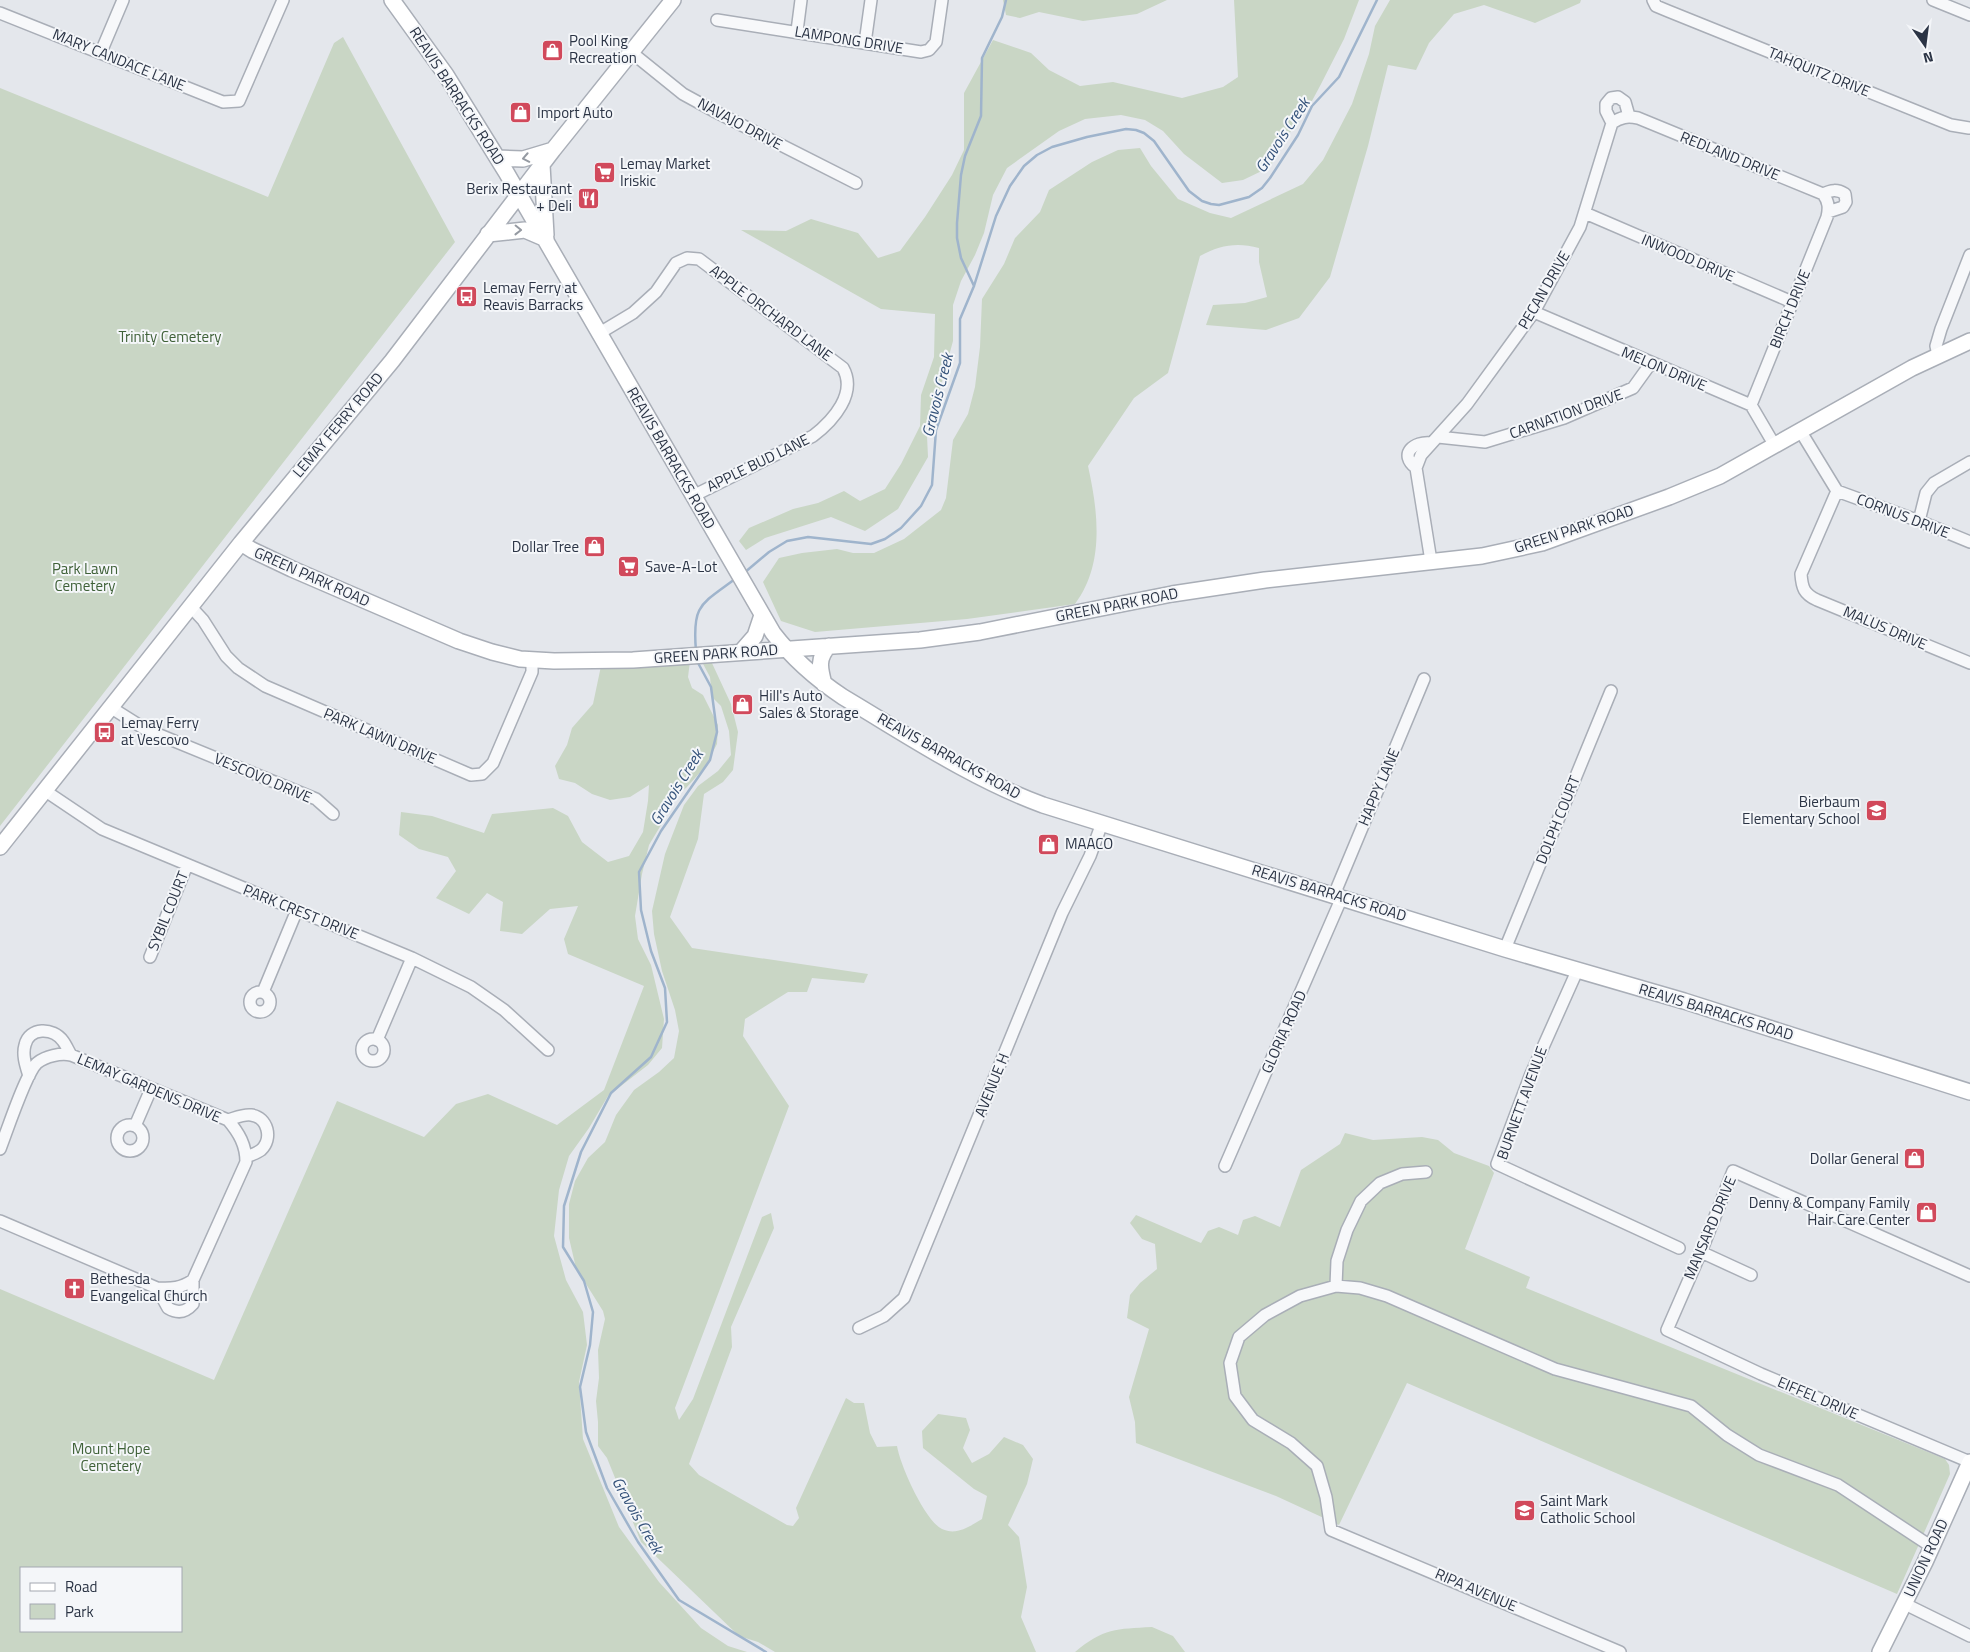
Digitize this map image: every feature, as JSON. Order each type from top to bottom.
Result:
[{"type":"main road","name":"REAVIS BARRACKS ROAD","points":[[392,0],[446,75],[498,158],[760,612],[785,649],[824,684],[894,727],[1000,787],[1036,802],[1505,949],[1684,1001],[1970,1092]]},
{"type":"main road","name":"LEMAY FERRY ROAD","points":[[0,847],[240,543],[392,360],[553,150],[673,0]]},
{"type":"main road","points":[[498,158],[523,159],[553,150]]},
{"type":"main road","points":[[488,234],[524,230],[546,239],[542,165]]},
{"type":"main road","name":"GREEN PARK ROAD","points":[[240,543],[292,569],[459,641],[492,652],[532,660],[603,661],[949,636],[1172,594],[1265,580],[1501,553],[1528,547],[1566,535],[1720,476],[1938,355],[1970,341]]},
{"type":"main road","points":[[741,652],[755,636],[760,612]]},
{"type":"main road","points":[[824,684],[820,661],[822,653],[829,646]]},
{"type":"main road","name":"UNION ROAD","points":[[1880,1652],[1932,1547],[1970,1462]]},
{"type":"street","points":[[101,52],[124,0]]},
{"type":"street","name":"MARY CANDACE LANE","points":[[0,13],[223,102],[240,101],[282,0]]},
{"type":"street","points":[[797,31],[801,0]]},
{"type":"street","points":[[865,43],[871,0]]},
{"type":"street","name":"LAMPONG DRIVE","points":[[717,20],[797,31],[921,52],[929,50],[936,42],[942,0]]},
{"type":"street","name":"TAHQUITZ DRIVE","points":[[1653,0],[1656,6],[1668,11],[1952,125],[1970,128]]},
{"type":"street","points":[[1933,0],[1970,15]]},
{"type":"street","name":"NAVAJO DRIVE","points":[[631,52],[683,94],[856,183]]},
{"type":"street","name":"REDLAND DRIVE","points":[[1620,119],[1638,118],[1825,197]]},
{"type":"street","name":"PECAN DRIVE","points":[[1431,561],[1416,468],[1421,455],[1467,404],[1534,312],[1580,227],[1620,119]]},
{"type":"street","points":[[1825,197],[1829,191],[1840,190],[1845,194],[1846,202],[1843,207],[1828,212]]},
{"type":"street","name":"BIRCH DRIVE","points":[[1751,405],[1828,212],[1825,197]]},
{"type":"street","name":"INWOOD DRIVE","points":[[1585,214],[1792,302]]},
{"type":"street","points":[[1938,355],[1936,346],[1941,329],[1970,255]]},
{"type":"street","name":"APPLE ORCHARD LANE","points":[[598,334],[633,313],[656,292],[676,263],[687,258],[698,259],[844,368],[848,376]]},
{"type":"street","name":"MELON DRIVE","points":[[1534,312],[1651,364],[1751,405]]},
{"type":"street","name":"CARNATION DRIVE","points":[[1435,440],[1485,442],[1564,418],[1633,388],[1651,364]]},
{"type":"street","name":"APPLE BUD LANE","points":[[693,496],[814,436],[824,427],[847,396],[848,376]]},
{"type":"street","points":[[1751,405],[1775,446]]},
{"type":"street","points":[[1801,432],[1837,490]]},
{"type":"street","points":[[1919,521],[1926,493],[1934,483],[1970,462]]},
{"type":"street","name":"CORNUS DRIVE","points":[[1837,490],[1970,542]]},
{"type":"street","name":"MALUS DRIVE","points":[[1837,490],[1801,574],[1802,588],[1808,596],[1970,663]]},
{"type":"street","name":"PARK LAWN DRIVE","points":[[190,606],[203,620],[226,656],[249,676],[265,686],[472,775],[482,774],[493,763],[532,672],[532,660]]},
{"type":"street","name":"HAPPY LANE","points":[[1338,896],[1424,679]]},
{"type":"street","name":"DOLPH COURT","points":[[1505,949],[1611,691]]},
{"type":"street","name":"VESCOVO DRIVE","points":[[110,707],[145,729],[316,799],[334,814]]},
{"type":"street","name":"PARK CREST DRIVE","points":[[44,790],[96,826],[412,958],[472,988],[504,1010],[548,1050]]},
{"type":"street","name":"AVENUE H","points":[[859,1328],[884,1316],[904,1298],[1062,913],[1090,856],[1102,823]]},
{"type":"street","name":"SYBIL COURT","points":[[150,958],[187,865]]},
{"type":"street","name":"GLORIA ROAD","points":[[1225,1166],[1338,896]]},
{"type":"street","points":[[264,992],[297,910]]},
{"type":"street","points":[[377,1040],[412,958]]},
{"type":"street","name":"BURNETT AVENUE","points":[[1577,970],[1530,1074],[1497,1164],[1679,1248]]},
{"type":"street","name":"LEMAY GARDENS DRIVE","points":[[29,1076],[23,1052],[29,1036],[37,1031],[48,1031],[55,1034],[63,1040],[71,1055]]},
{"type":"street","name":"LEMAY GARDENS DRIVE","points":[[0,1148],[29,1076],[38,1063],[62,1054],[71,1055],[228,1120],[237,1130],[242,1140],[246,1157],[260,1151],[266,1144],[268,1136],[263,1121],[257,1116],[250,1114],[242,1115],[228,1120]]},
{"type":"street","points":[[135,1126],[151,1088]]},
{"type":"street","points":[[157,1288],[168,1308],[180,1312],[187,1310],[193,1304],[193,1280],[246,1162],[246,1157]]},
{"type":"street","name":"MANSARD DRIVE","points":[[1668,1330],[1733,1171],[1970,1276]]},
{"type":"street","points":[[1426,1172],[1402,1174],[1380,1183],[1361,1200],[1347,1230],[1337,1261],[1336,1286],[1360,1288],[1387,1296],[1555,1369],[1691,1406],[1727,1435],[1759,1455],[1838,1485],[1932,1547]]},
{"type":"street","points":[[0,1220],[157,1288],[172,1289],[184,1286],[193,1280]]},
{"type":"street","points":[[1701,1252],[1751,1275]]},
{"type":"street","name":"RIPA AVENUE","points":[[1336,1286],[1300,1296],[1265,1316],[1239,1337],[1230,1363],[1235,1396],[1253,1420],[1291,1442],[1317,1466],[1326,1497],[1331,1530],[1558,1624],[1620,1652]]},
{"type":"street","name":"EIFFEL DRIVE","points":[[1668,1330],[1761,1374],[1970,1462]]},
{"type":"street","points":[[1905,1604],[1970,1636]]},
{"type":"green space","points":[[1003,0],[1167,0],[1137,14],[1083,21],[1039,12],[1020,18],[1006,15]]},
{"type":"green space","points":[[1234,0],[1359,0],[1344,39],[1320,86],[1306,112],[1288,135],[1270,167],[1243,180],[1222,183],[1184,154],[1163,131],[1145,120],[1121,115],[1085,119],[1059,131],[1007,168],[993,195],[984,233],[961,281],[953,305],[953,341],[927,436],[928,457],[898,509],[865,531],[831,517],[765,538],[746,550],[739,541],[749,528],[793,509],[818,503],[844,491],[860,501],[885,489],[901,464],[920,426],[921,395],[934,357],[935,314],[881,309],[741,230],[786,231],[811,219],[858,233],[878,258],[900,251],[952,175],[964,150],[964,93],[993,40],[1031,53],[1049,70],[1080,86],[1113,82],[1182,98],[1223,87],[1238,77]]},
{"type":"green space","points":[[1390,0],[1581,0],[1580,3],[1535,23],[1484,5],[1454,14],[1429,43],[1416,70],[1388,65],[1368,146],[1330,277],[1299,318],[1266,330],[1206,325],[1213,305],[1245,303],[1267,297],[1259,262],[1259,248],[1236,245],[1215,249],[1200,256],[1168,373],[1134,398],[1088,466],[1096,519],[1095,555],[1085,588],[1075,604],[967,619],[815,632],[781,621],[763,582],[779,558],[837,549],[853,553],[874,553],[904,539],[941,510],[946,498],[953,440],[968,414],[975,387],[980,347],[982,299],[1004,264],[1015,238],[1040,212],[1049,190],[1092,162],[1118,150],[1140,148],[1151,166],[1178,199],[1210,213],[1231,218],[1303,184],[1323,160],[1352,104],[1369,54],[1375,26]]},
{"type":"green space","name":"Trinity Cemetery","points":[[343,37],[455,242],[0,826],[0,88],[268,197],[334,43]]},
{"type":"green space","points":[[701,660],[711,661],[731,704],[738,732],[733,770],[723,782],[704,794],[698,839],[670,917],[692,948],[868,974],[864,983],[812,978],[807,992],[788,992],[745,1019],[743,1036],[789,1106],[675,1408],[679,1420],[693,1399],[762,1217],[771,1213],[774,1228],[731,1327],[732,1347],[689,1464],[699,1475],[787,1525],[793,1526],[799,1518],[796,1508],[846,1398],[854,1403],[864,1403],[870,1433],[877,1447],[897,1446],[914,1492],[935,1524],[948,1531],[958,1531],[982,1519],[987,1496],[974,1489],[923,1448],[922,1431],[938,1414],[966,1418],[970,1430],[963,1448],[972,1463],[989,1454],[1004,1437],[1023,1445],[1033,1459],[1027,1484],[1008,1525],[1019,1537],[1027,1587],[1021,1617],[1036,1652],[775,1652],[758,1642],[739,1636],[641,1542],[607,1458],[598,1446],[596,1401],[599,1378],[598,1350],[605,1319],[603,1311],[576,1268],[569,1238],[569,1204],[575,1181],[588,1158],[605,1142],[616,1115],[634,1090],[659,1072],[674,1058],[679,1031],[675,1010],[662,971],[654,934],[652,911],[665,854],[684,805],[698,786],[718,771],[731,755],[729,731],[721,706],[712,697],[710,677]]},
{"type":"green space","name":"Mount Hope Cemetery","points":[[690,661],[688,677],[692,688],[703,695],[718,725],[717,744],[705,767],[686,788],[669,801],[661,825],[649,845],[642,874],[635,916],[638,939],[651,965],[664,1019],[662,1048],[648,1065],[608,1096],[589,1128],[569,1156],[559,1190],[554,1236],[566,1280],[583,1312],[587,1345],[579,1382],[583,1439],[619,1527],[659,1582],[701,1628],[728,1646],[747,1652],[0,1652],[0,1289],[214,1380],[337,1101],[424,1137],[456,1104],[488,1094],[557,1125],[604,1090],[644,986],[568,954],[564,939],[578,906],[550,909],[522,934],[500,931],[503,902],[487,893],[469,914],[436,898],[456,871],[448,857],[419,849],[399,835],[401,812],[432,816],[484,833],[492,814],[553,808],[568,816],[582,842],[608,862],[629,856],[643,832],[649,785],[630,797],[610,800],[592,794],[575,783],[559,779],[555,766],[567,745],[572,728],[593,704],[601,666]]},
{"type":"green space","points":[[1345,1133],[1373,1140],[1422,1137],[1438,1140],[1454,1153],[1489,1166],[1494,1173],[1465,1249],[1530,1277],[1526,1288],[1945,1459],[1949,1465],[1950,1474],[1897,1594],[1407,1383],[1339,1525],[1276,1496],[1136,1443],[1135,1422],[1129,1397],[1149,1329],[1127,1318],[1130,1295],[1140,1283],[1157,1269],[1155,1244],[1142,1239],[1130,1223],[1136,1215],[1201,1243],[1208,1231],[1219,1227],[1238,1235],[1243,1220],[1255,1216],[1280,1227],[1301,1170],[1340,1144]]},
{"type":"green space","points":[[1152,1627],[1173,1636],[1185,1652],[1075,1652],[1094,1638],[1111,1631]]},
{"type":"waterway","points":[[974,286],[961,258],[957,238],[961,175],[965,156],[981,116],[982,58],[1002,17],[1006,0]]},
{"type":"waterway","name":"Gravois Creek","points":[[744,573],[769,552],[787,541],[808,537],[871,544],[885,539],[901,528],[921,506],[932,485],[936,430],[960,363],[960,319],[974,286],[996,216],[1010,186],[1024,166],[1037,155],[1052,147],[1126,129],[1136,130],[1144,133],[1154,141],[1189,191],[1202,201],[1219,205],[1249,197],[1262,188],[1270,178],[1298,135],[1312,106],[1339,77],[1377,0]]},
{"type":"waterway","name":"Gravois Creek","points":[[696,651],[695,624],[697,615],[706,601],[735,579]]},
{"type":"waterway","name":"Gravois Creek","points":[[697,661],[711,687],[717,732],[710,760],[661,831],[639,872],[641,910],[651,951],[665,988],[667,1022],[651,1057],[611,1093],[581,1152],[564,1206],[563,1247],[584,1281],[593,1312],[590,1345],[580,1387],[586,1432],[607,1488],[638,1542],[679,1600],[766,1652]]},
{"type":"place","name":"Pool King Recreation","points":[[553,50]]},
{"type":"place","name":"Import Auto","points":[[521,113]]},
{"type":"place","name":"Lemay Market Iriskic","points":[[604,173]]},
{"type":"place","name":"Berix Restaurant + Deli","points":[[588,198]]},
{"type":"place","name":"Lemay Ferry at Reavis Barracks","points":[[467,297]]},
{"type":"place","name":"Dollar Tree","points":[[595,547]]},
{"type":"place","name":"Save-A-Lot","points":[[629,567]]},
{"type":"place","name":"Hill's Auto Sales & Storage","points":[[743,705]]},
{"type":"place","name":"Lemay Ferry at Vescovo","points":[[105,732]]},
{"type":"place","name":"Bierbaum Elementary School","points":[[1876,811]]},
{"type":"place","name":"MAACO","points":[[1049,844]]},
{"type":"place","name":"Dollar General","points":[[1915,1159]]},
{"type":"place","name":"Denny & Company Family Hair Care Center","points":[[1926,1212]]},
{"type":"place","name":"Bethesda Evangelical Church","points":[[74,1288]]},
{"type":"place","name":"Saint Mark Catholic School","points":[[1524,1510]]},
{"type":"park label","name":"Park Lawn Cemetery","points":[[85,578]]}]
